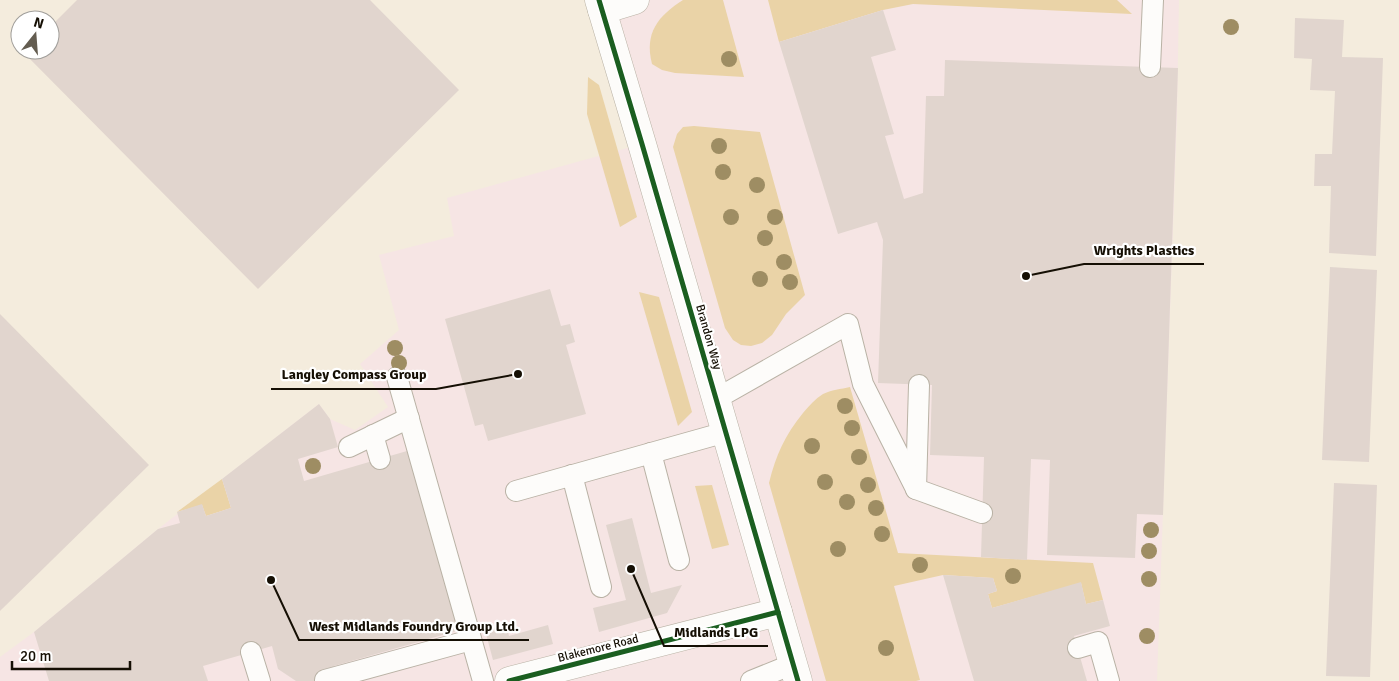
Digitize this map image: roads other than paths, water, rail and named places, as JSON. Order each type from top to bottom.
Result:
[{"type":"street","points":[[601,5],[635,0]]},
{"type":"street","name":"Brandon Way","points":[[601,5],[795,673]]},
{"type":"street","name":"Blakemore Road","points":[[515,680],[778,612]]},
{"type":"lane","points":[[1150,67],[1153,0]]},
{"type":"lane","points":[[716,399],[848,324],[863,384],[916,489],[982,513]]},
{"type":"lane","points":[[397,377],[408,418],[417,465],[483,681]]},
{"type":"lane","points":[[916,489],[920,385]]},
{"type":"lane","points":[[349,447],[408,418]]},
{"type":"lane","points":[[516,491],[726,432]]},
{"type":"lane","points":[[373,435],[380,459]]},
{"type":"lane","points":[[651,453],[679,560]]},
{"type":"lane","points":[[572,476],[601,587]]},
{"type":"lane","points":[[335,679],[471,640]]},
{"type":"lane","points":[[1078,648],[1098,642],[1109,681]]},
{"type":"lane","points":[[251,652],[260,681]]},
{"type":"lane","points":[[751,681],[795,673]]},
{"type":"place","name":"Wrights Plastics","points":[[1026,276]]},
{"type":"place","name":"Langley Compass Group","points":[[518,374]]},
{"type":"place","name":"Midlands LPG","points":[[631,569]]},
{"type":"place","name":"West Midlands Foundry Group Ltd.","points":[[271,580]]}]
